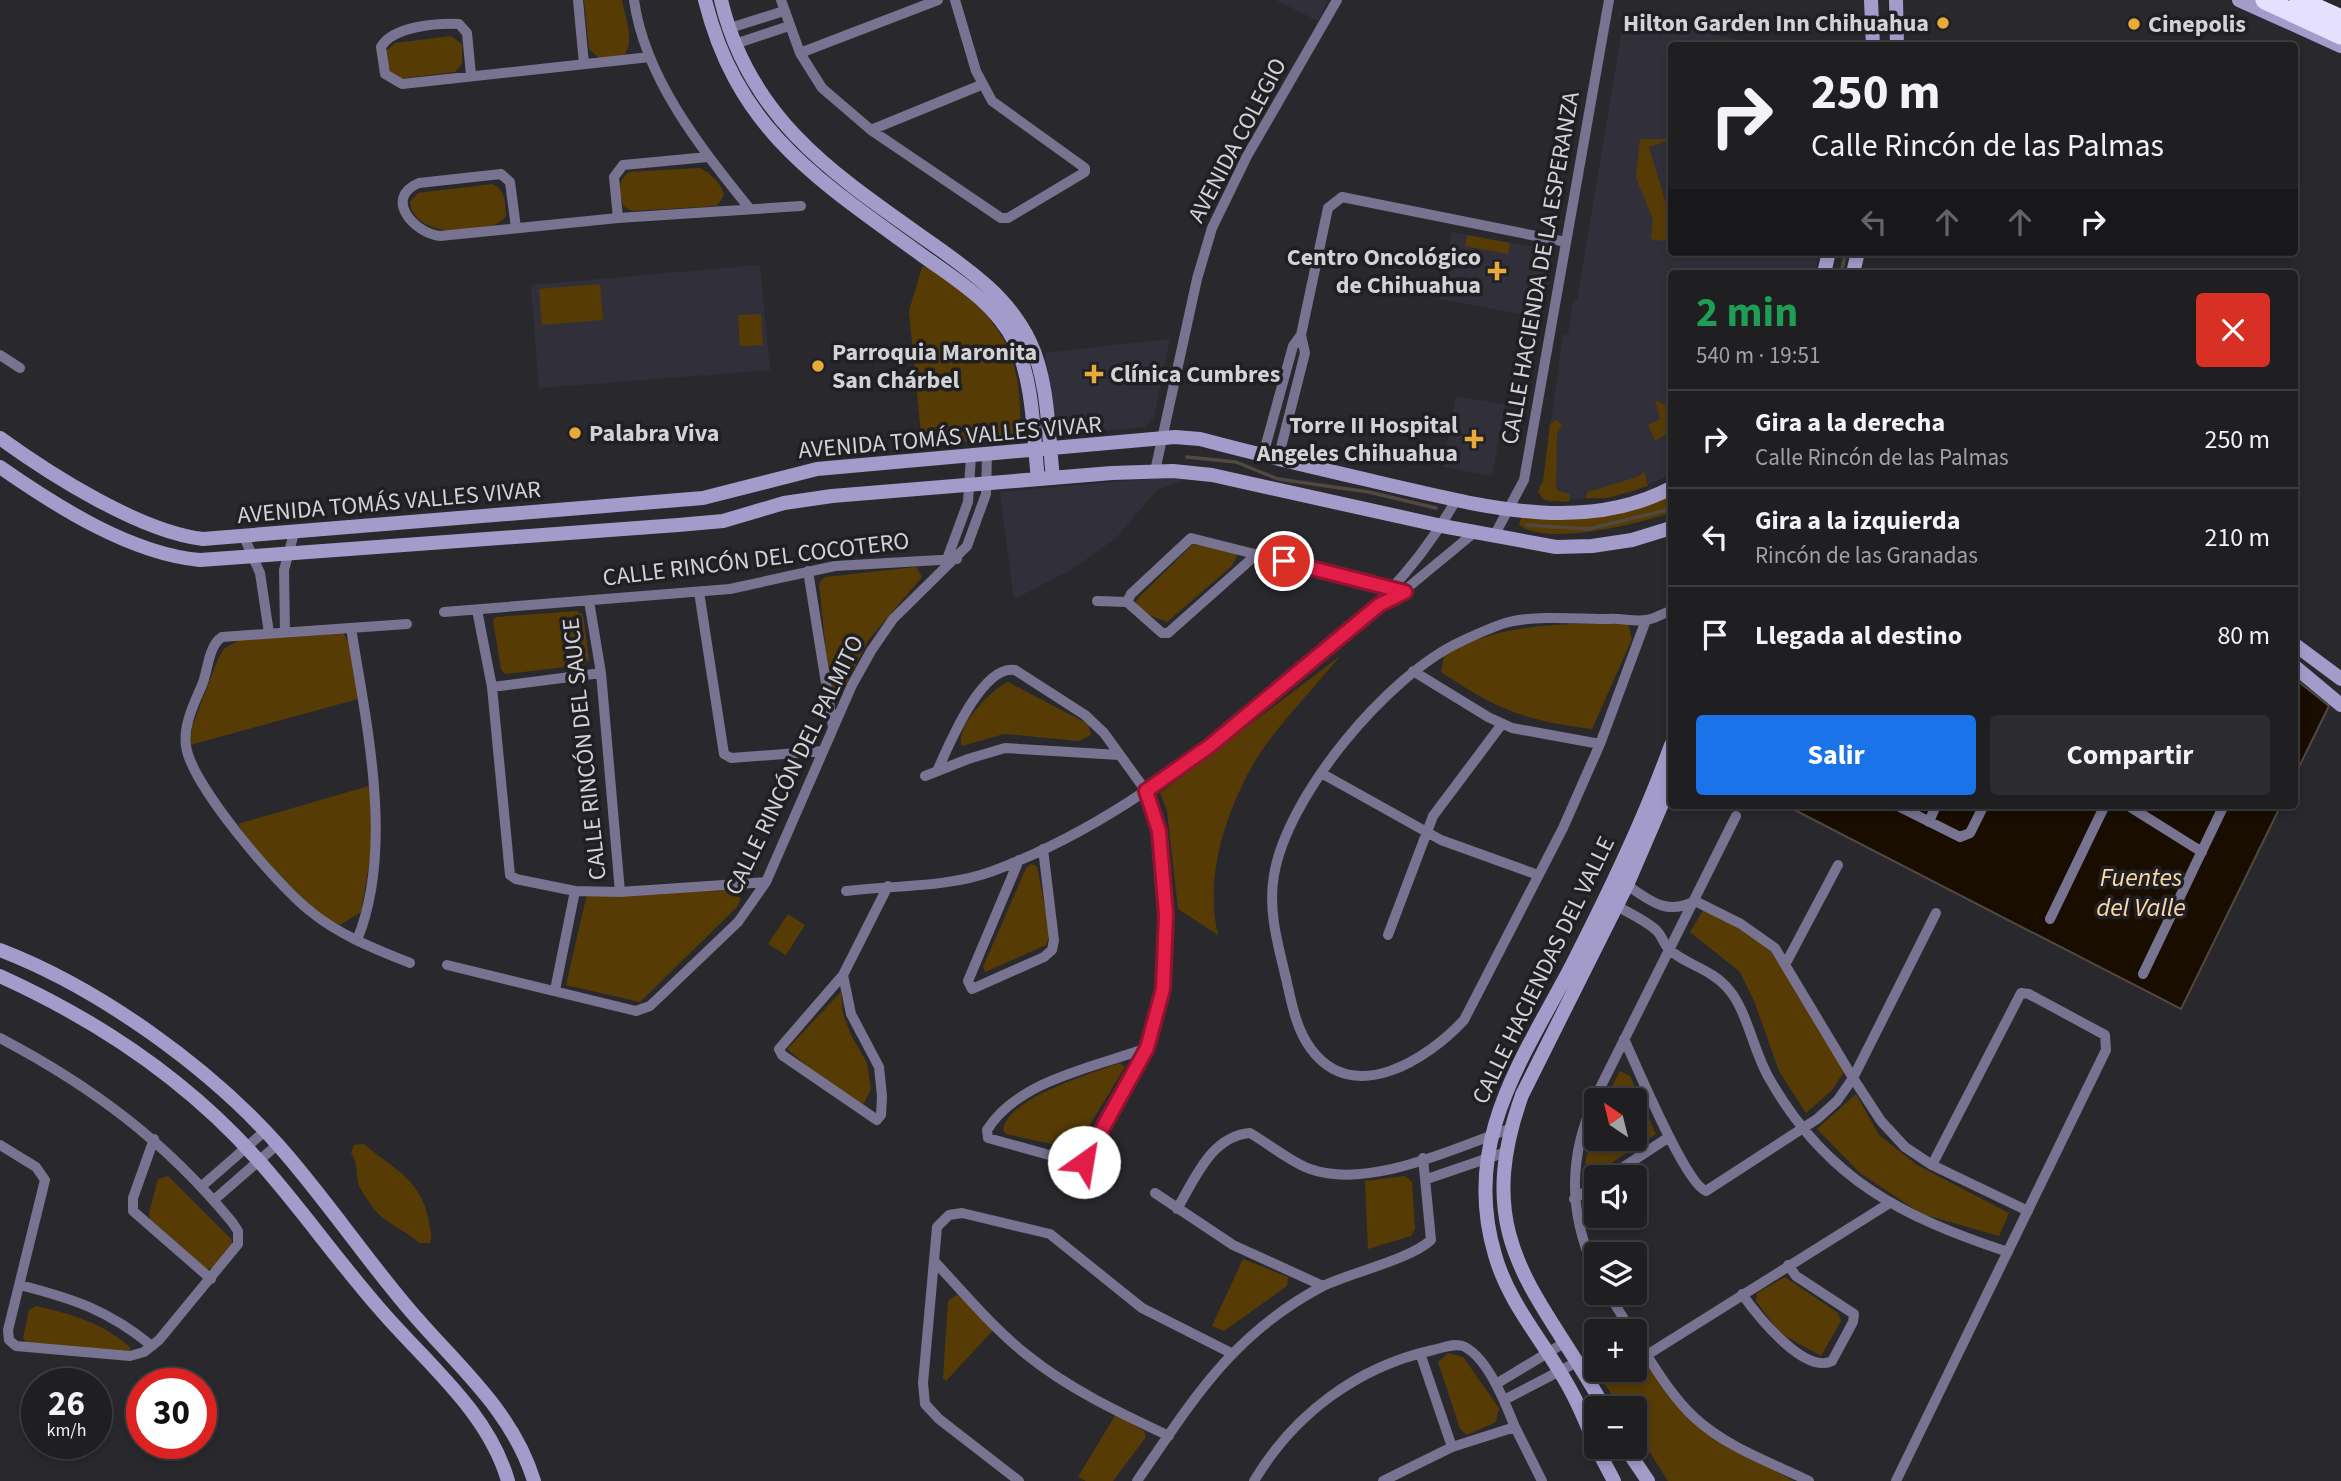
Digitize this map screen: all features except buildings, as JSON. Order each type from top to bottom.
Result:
[{"type":"highway","points":[[2265,0],[2341,35]]},
{"type":"highway","points":[[2298,0],[2341,19]]},
{"type":"main road","points":[[705,0],[726,65],[763,124],[800,163],[988,286],[1017,320],[1031,342],[1039,368],[1042,450],[1038,479]]},
{"type":"main road","points":[[721,0],[735,44],[755,87],[794,137],[903,232],[919,253],[987,304],[1007,329],[1025,373],[1042,450],[1053,478]]},
{"type":"main road","points":[[1871,0],[1873,42]]},
{"type":"main road","points":[[1896,0],[1897,42]]},
{"type":"main road","points":[[2239,0],[2341,47]]},
{"type":"main road","name":"AVENIDA TOMÁS VALLES VIVAR","points":[[0,438],[53,472],[149,526],[187,537],[244,537],[703,498],[817,469],[1175,437],[1200,439],[1456,500],[1508,509],[1556,514],[1588,513],[1646,499],[1668,489]]},
{"type":"main road","name":"AVENIDA TOMÁS VALLES VIVAR","points":[[0,467],[72,511],[147,550],[200,560],[723,521],[810,498],[1154,471],[1212,475],[1442,526],[1556,547],[1591,546],[1632,540],[1668,529]]},
{"type":"main road","points":[[2298,647],[2341,679]]},
{"type":"main road","points":[[2298,669],[2337,700]]},
{"type":"main road","name":"CALLE HACIENDAS DEL VALLE","points":[[1621,881],[1668,754]]},
{"type":"main road","name":"CALLE HACIENDAS DEL VALLE","points":[[1597,1396],[1532,1293],[1512,1248],[1503,1193],[1506,1152],[1522,1096],[1611,902],[1668,789]]},
{"type":"main road","name":"CALLE HACIENDAS DEL VALLE","points":[[1584,1422],[1559,1371],[1515,1301],[1495,1257],[1487,1217],[1484,1178],[1491,1135],[1512,1077],[1611,902]]},
{"type":"main road","points":[[2,950],[65,981],[150,1034],[201,1074],[265,1131],[398,1297],[508,1421],[534,1481]]},
{"type":"main road","points":[[0,976],[65,1007],[127,1046],[192,1096],[246,1147],[380,1309],[484,1428],[495,1447],[508,1481]]},
{"type":"main road","points":[[380,1309],[398,1297]]},
{"type":"main road","name":"CALLE HACIENDAS DEL VALLE","points":[[1602,1459],[1614,1481]]},
{"type":"main road","points":[[1633,1459],[1648,1481]]},
{"type":"street","points":[[578,0],[584,64]]},
{"type":"street","points":[[634,0],[639,28],[650,57],[680,115],[708,157],[750,209]]},
{"type":"street","points":[[800,53],[938,0]]},
{"type":"street","points":[[730,28],[783,6],[800,53],[822,88],[871,130],[1001,218],[1008,218],[1084,172],[1082,164],[999,109],[981,85],[955,0]]},
{"type":"street","name":"AVENIDA COLEGIO","points":[[1154,471],[1197,279],[1212,228],[1247,156],[1337,0]]},
{"type":"street","name":"CALLE HACIENDA DE LA ESPERANZA","points":[[1494,536],[1524,480],[1609,0]]},
{"type":"street","points":[[471,75],[467,33],[459,24],[399,32],[388,38],[381,47],[382,69],[388,78],[397,83],[650,57]]},
{"type":"street","points":[[735,44],[789,26]]},
{"type":"street","points":[[871,130],[981,85]]},
{"type":"street","points":[[618,218],[614,177],[622,165],[708,157]]},
{"type":"street","points":[[516,228],[510,183],[501,174],[419,183],[408,189],[403,198],[408,219],[420,230],[433,236],[516,228],[618,218],[802,206]]},
{"type":"street","points":[[1278,459],[1304,353],[1301,335],[1328,208],[1342,197],[1566,242]]},
{"type":"street","points":[[1263,455],[1293,346],[1301,335]]},
{"type":"street","points":[[0,355],[20,368]]},
{"type":"street","name":"CALLE RINCÓN DEL PALMITO","points":[[446,965],[643,1011],[738,922],[766,882],[833,728],[861,668],[882,633],[907,604],[967,546],[979,520],[988,482],[987,454]]},
{"type":"street","name":"CALLE RINCÓN DEL PALMITO","points":[[949,562],[964,517],[971,484],[971,456]]},
{"type":"street","points":[[846,891],[943,883],[971,877],[1018,860],[1089,827],[1146,791],[1211,745],[1379,605],[1424,552],[1456,500]]},
{"type":"street","points":[[964,517],[979,520]]},
{"type":"street","points":[[1379,605],[1405,592],[1475,532]]},
{"type":"street","points":[[285,632],[283,586],[294,533]]},
{"type":"street","points":[[244,537],[264,589],[269,633]]},
{"type":"street","points":[[1127,601],[1188,539],[1195,538],[1405,592]]},
{"type":"street","points":[[1424,552],[1436,565]]},
{"type":"street","points":[[1097,601],[1127,601],[1162,633],[1168,633],[1257,554]]},
{"type":"street","name":"CALLE RINCÓN DEL COCOTERO","points":[[444,612],[699,592],[755,585],[808,570],[866,563],[949,562]]},
{"type":"street","points":[[808,570],[833,728]]},
{"type":"street","points":[[264,589],[283,586]]},
{"type":"street","points":[[699,592],[724,754],[731,758],[823,751]]},
{"type":"street","name":"CALLE RINCÓN DEL SAUCE","points":[[589,601],[601,673],[620,892]]},
{"type":"street","points":[[477,610],[492,687],[508,872],[516,879],[575,891],[620,892],[766,882]]},
{"type":"street","points":[[1646,620],[1600,744],[1471,1008],[1455,1030],[1400,1069],[1379,1074],[1356,1074],[1333,1069],[1311,1049],[1302,1034],[1292,1004],[1272,912],[1274,877],[1288,828],[1321,773],[1377,705],[1413,671],[1458,643],[1511,622],[1646,620],[1668,614]]},
{"type":"street","points":[[407,624],[227,635],[217,640],[186,733],[186,745],[194,772],[219,807],[294,898],[322,920],[357,940],[410,962]]},
{"type":"street","points":[[351,628],[365,716],[376,833],[372,890],[357,940]]},
{"type":"street","points":[[938,769],[972,701],[1007,670],[1015,670],[1084,715],[1104,733],[1146,791],[1159,831],[1166,915],[1163,989],[1147,1048],[1084,1162],[989,1138],[987,1130],[1004,1110],[1038,1088],[1147,1048]]},
{"type":"street","points":[[1413,671],[1502,724],[1533,733],[1600,744]]},
{"type":"street","points":[[492,687],[601,673]]},
{"type":"street","points":[[1388,935],[1424,833],[1433,816],[1469,772],[1502,724]]},
{"type":"street","points":[[925,776],[938,769],[1006,748],[1119,755]]},
{"type":"street","points":[[1321,773],[1424,833],[1538,875]]},
{"type":"street","points":[[1904,809],[1958,837],[1970,833],[1982,809]]},
{"type":"street","points":[[1929,822],[1934,809]]},
{"type":"street","points":[[2050,919],[2103,809]]},
{"type":"street","points":[[2133,809],[2202,852]]},
{"type":"street","points":[[2143,974],[2221,809]]},
{"type":"street","points":[[1584,1244],[1574,1199],[1575,1152],[1580,1134],[1624,1039],[1736,816]]},
{"type":"street","points":[[1018,860],[968,981],[972,989],[1044,957],[1052,950],[1054,940],[1043,849]]},
{"type":"street","points":[[1786,962],[1838,865]]},
{"type":"street","points":[[1621,881],[1656,904],[1681,908],[1695,901]]},
{"type":"street","points":[[843,975],[850,1014],[879,1067],[882,1096],[881,1115],[877,1120],[780,1052],[781,1045],[843,975],[888,886]]},
{"type":"street","points":[[555,990],[575,891]]},
{"type":"street","points":[[1695,901],[1763,937],[1786,962],[1853,1078],[1891,1132],[1931,1165],[2028,1211]]},
{"type":"street","points":[[1611,902],[1658,932],[1669,950],[1702,967],[1732,993],[1743,1015],[1755,1052],[1802,1129],[1855,1180],[1888,1204],[1932,1225],[2008,1252]]},
{"type":"street","points":[[1624,1039],[1669,1137],[1698,1186],[1706,1191],[1828,1111],[1853,1078],[1936,913]]},
{"type":"street","points":[[1896,1481],[2108,1045],[2107,1039],[2101,1032],[2029,994],[2021,993],[2016,997],[1931,1165]]},
{"type":"street","points":[[0,1038],[63,1072],[154,1139],[202,1186],[232,1222],[239,1237],[234,1251],[152,1346],[137,1354],[123,1356],[16,1346],[9,1339],[8,1330],[45,1180],[36,1167],[0,1145]]},
{"type":"street","points":[[1177,1209],[1218,1144],[1239,1134],[1250,1133],[1308,1169],[1352,1176],[1423,1158],[1512,1128]]},
{"type":"street","points":[[202,1186],[265,1131]]},
{"type":"street","points":[[1626,1165],[1669,1137]]},
{"type":"street","points":[[154,1139],[133,1198],[133,1211],[211,1279]]},
{"type":"street","points":[[214,1200],[278,1144]]},
{"type":"street","points":[[1427,1179],[1506,1152]]},
{"type":"street","points":[[1137,1481],[1188,1405],[1231,1353],[1255,1330],[1323,1286],[1431,1240],[1423,1158]]},
{"type":"street","points":[[1155,1193],[1233,1245],[1323,1286]]},
{"type":"street","points":[[1574,1199],[1584,1193]]},
{"type":"street","points":[[1809,1481],[1725,1439],[1697,1420],[1674,1394],[1647,1355],[1888,1204]]},
{"type":"street","points":[[1019,1481],[939,1419],[925,1404],[923,1383],[937,1227],[949,1215],[962,1213],[1050,1234],[1142,1308],[1231,1353]]},
{"type":"street","points":[[935,1262],[982,1313],[1028,1355],[1102,1403],[1168,1436]]},
{"type":"street","points":[[1742,1294],[1771,1332],[1786,1345],[1821,1363],[1832,1361],[1853,1322],[1854,1314],[1796,1276],[1788,1265]]},
{"type":"street","points":[[20,1285],[86,1303],[121,1322],[152,1346]]},
{"type":"street","points":[[1496,1384],[1564,1343]]},
{"type":"street","points":[[1254,1481],[1286,1434],[1325,1398],[1356,1380],[1420,1353],[1463,1346],[1496,1384],[1542,1481]]},
{"type":"street","points":[[1420,1353],[1452,1447]]},
{"type":"street","points":[[1504,1400],[1577,1362]]},
{"type":"street","points":[[1384,1481],[1452,1447],[1515,1427]]},
{"type":"shaded area","points":[[584,0],[622,0],[629,37],[629,44],[623,56],[599,58],[589,49]]},
{"type":"shaded area","points":[[1276,0],[1328,0],[1318,21]]},
{"type":"shaded area","points":[[1618,13],[1748,42],[1668,42],[1668,256],[1818,256],[1815,270],[1668,270],[1668,475],[1630,493],[1550,502],[1540,496],[1539,486],[1543,481],[1563,334],[1568,335],[1573,302],[1577,300],[1623,24]]},
{"type":"shaded area","points":[[451,36],[462,44],[462,64],[455,72],[398,79],[388,71],[387,50],[395,43]]},
{"type":"shaded area","points":[[1640,139],[1668,139],[1668,144],[1667,141],[1649,147],[1668,210],[1668,239],[1651,239],[1653,219],[1636,178]]},
{"type":"shaded area","points":[[699,168],[707,172],[723,191],[724,195],[717,206],[632,211],[623,206],[621,183],[629,172]]},
{"type":"shaded area","points":[[492,184],[502,193],[506,216],[486,228],[470,231],[438,229],[424,223],[414,214],[410,202],[418,193]]},
{"type":"shaded area","name":"Centro Oncológico de Chihuahua","points":[[1452,232],[1545,249],[1553,257],[1542,318],[1439,299]]},
{"type":"shaded area","points":[[1467,235],[1510,243],[1508,254],[1465,246]]},
{"type":"shaded area","points":[[760,265],[770,370],[539,388],[531,285]]},
{"type":"shaded area","points":[[931,266],[975,303],[1003,338],[1012,358],[1017,380],[1020,439],[922,444],[909,311],[922,267]]},
{"type":"shaded area","points":[[600,284],[603,320],[542,325],[539,289]]},
{"type":"shaded area","points":[[761,314],[763,345],[740,346],[738,315]]},
{"type":"shaded area","points":[[1170,339],[1154,417],[1145,427],[1065,434],[1056,432],[1045,353]]},
{"type":"shaded area","name":"Torre II Hospital Angeles Chihuahua","points":[[1456,396],[1505,405],[1492,476],[1443,467]]},
{"type":"shaded area","points":[[1655,400],[1668,406],[1668,433],[1655,441],[1648,425],[1660,419]]},
{"type":"shaded area","points":[[1557,420],[1562,425],[1557,434],[1556,487],[1558,491],[1570,494],[1569,502],[1544,500],[1538,492],[1543,481],[1550,424]]},
{"type":"shaded area","points":[[1644,471],[1648,486],[1608,498],[1585,498],[1588,492],[1640,476]]},
{"type":"shaded area","points":[[1173,477],[1184,480],[1157,490],[1116,538],[1071,570],[1014,599],[1000,492]]},
{"type":"shaded area","points":[[1668,491],[1668,514],[1638,522],[1572,534],[1533,531],[1519,525],[1522,515],[1548,516]]},
{"type":"shaded area","points":[[1193,544],[1234,552],[1237,556],[1232,566],[1167,622],[1139,611],[1135,604],[1138,598]]},
{"type":"shaded area","points":[[916,567],[922,577],[867,642],[843,691],[834,695],[830,691],[819,583],[825,577]]},
{"type":"shaded area","points":[[577,611],[583,615],[589,659],[584,665],[505,674],[501,669],[493,621],[496,617]]},
{"type":"shaded area","points":[[1590,623],[1628,624],[1632,639],[1592,729],[1548,722],[1512,711],[1479,696],[1441,672],[1444,655],[1497,633],[1533,627]]},
{"type":"shaded area","points":[[343,633],[349,642],[358,699],[190,745],[192,727],[224,649],[239,640]]},
{"type":"shaded area","points":[[1340,656],[1263,748],[1235,801],[1220,845],[1216,867],[1214,913],[1218,935],[1178,909],[1167,811],[1160,793]]},
{"type":"shaded area","points":[[1008,682],[1088,724],[1091,735],[1079,741],[1004,734],[962,746],[964,729],[976,709]]},
{"type":"shaded area","points":[[369,786],[376,823],[361,912],[340,925],[310,907],[282,882],[258,854],[238,824]]},
{"type":"shaded area","points":[[1031,864],[1037,866],[1050,934],[1046,945],[985,972],[983,967],[1026,868]]},
{"type":"shaded area","points":[[731,890],[741,899],[737,907],[640,1002],[566,985],[587,894]]},
{"type":"shaded area","points":[[1705,907],[1759,935],[1782,961],[1844,1072],[1832,1090],[1806,1113],[1779,1071],[1754,1001],[1740,972],[1690,932]]},
{"type":"shaded area","points":[[788,914],[805,925],[786,955],[768,944]]},
{"type":"shaded area","points":[[841,992],[843,1014],[867,1063],[871,1089],[860,1111],[787,1049]]},
{"type":"shaded area","points":[[1120,1063],[1125,1067],[1075,1149],[1006,1134],[1003,1130],[1008,1118],[1035,1097]]},
{"type":"shaded area","points":[[1620,1071],[1630,1076],[1635,1088],[1611,1088]]},
{"type":"shaded area","points":[[1856,1094],[1879,1135],[1917,1165],[2009,1213],[1999,1236],[1922,1214],[1860,1173],[1817,1129]]},
{"type":"shaded area","points":[[1647,1114],[1656,1134],[1647,1140]]},
{"type":"shaded area","points":[[364,1144],[405,1176],[420,1195],[429,1222],[430,1243],[419,1243],[383,1218],[371,1205],[360,1188],[351,1153],[354,1145]]},
{"type":"shaded area","points":[[1588,1152],[1628,1152],[1608,1165],[1585,1163]]},
{"type":"shaded area","points":[[168,1176],[232,1240],[231,1248],[214,1268],[207,1269],[150,1221],[149,1213],[158,1179]]},
{"type":"shaded area","points":[[1405,1176],[1412,1182],[1415,1229],[1411,1236],[1368,1249],[1365,1181]]},
{"type":"shaded area","points":[[1243,1259],[1288,1277],[1287,1286],[1224,1331],[1212,1326]]},
{"type":"shaded area","points":[[1785,1277],[1838,1313],[1841,1321],[1821,1356],[1780,1333],[1756,1301],[1757,1293]]},
{"type":"shaded area","points":[[956,1295],[964,1297],[995,1328],[946,1381],[943,1378],[948,1301]]},
{"type":"shaded area","points":[[36,1306],[86,1321],[109,1332],[131,1348],[128,1353],[28,1345],[23,1338],[29,1310]]},
{"type":"shaded area","points":[[1448,1353],[1463,1357],[1499,1408],[1496,1422],[1467,1435],[1460,1429],[1438,1362]]},
{"type":"shaded area","points":[[1647,1359],[1708,1435],[1794,1481],[1668,1481],[1647,1448],[1647,1396],[1613,1396],[1604,1382],[1647,1382]]},
{"type":"shaded area","points":[[1116,1414],[1144,1431],[1146,1437],[1113,1481],[1086,1481],[1078,1477]]},
{"type":"water","points":[[2298,681],[2329,706],[2298,769]]},
{"type":"water","name":"Fuentes del Valle","points":[[1793,809],[2279,809],[2181,1009]]},
{"type":"waterway","points":[[1842,270],[1845,256]]},
{"type":"waterway","points":[[1187,457],[1236,462],[1278,479],[1369,492],[1436,508]]},
{"type":"waterway","points":[[1527,525],[1588,529],[1668,510]]},
{"type":"place","name":"Hilton Garden Inn Chihuahua","points":[[1943,23]]},
{"type":"place","name":"Cinepolis","points":[[2134,24]]},
{"type":"place","name":"Centro Oncológico de Chihuahua","points":[[1497,271]]},
{"type":"place","name":"Parroquia Maronita San Chárbel","points":[[818,366]]},
{"type":"place","name":"Clínica Cumbres","points":[[1094,374]]},
{"type":"place","name":"Palabra Viva","points":[[575,433]]},
{"type":"place","name":"Torre II Hospital Angeles Chihuahua","points":[[1474,439]]},
{"type":"route","points":[[1084,1162],[1089,1158],[1147,1048],[1163,989],[1166,915],[1159,831],[1146,791],[1211,745],[1379,605],[1405,592],[1284,561]]}]
